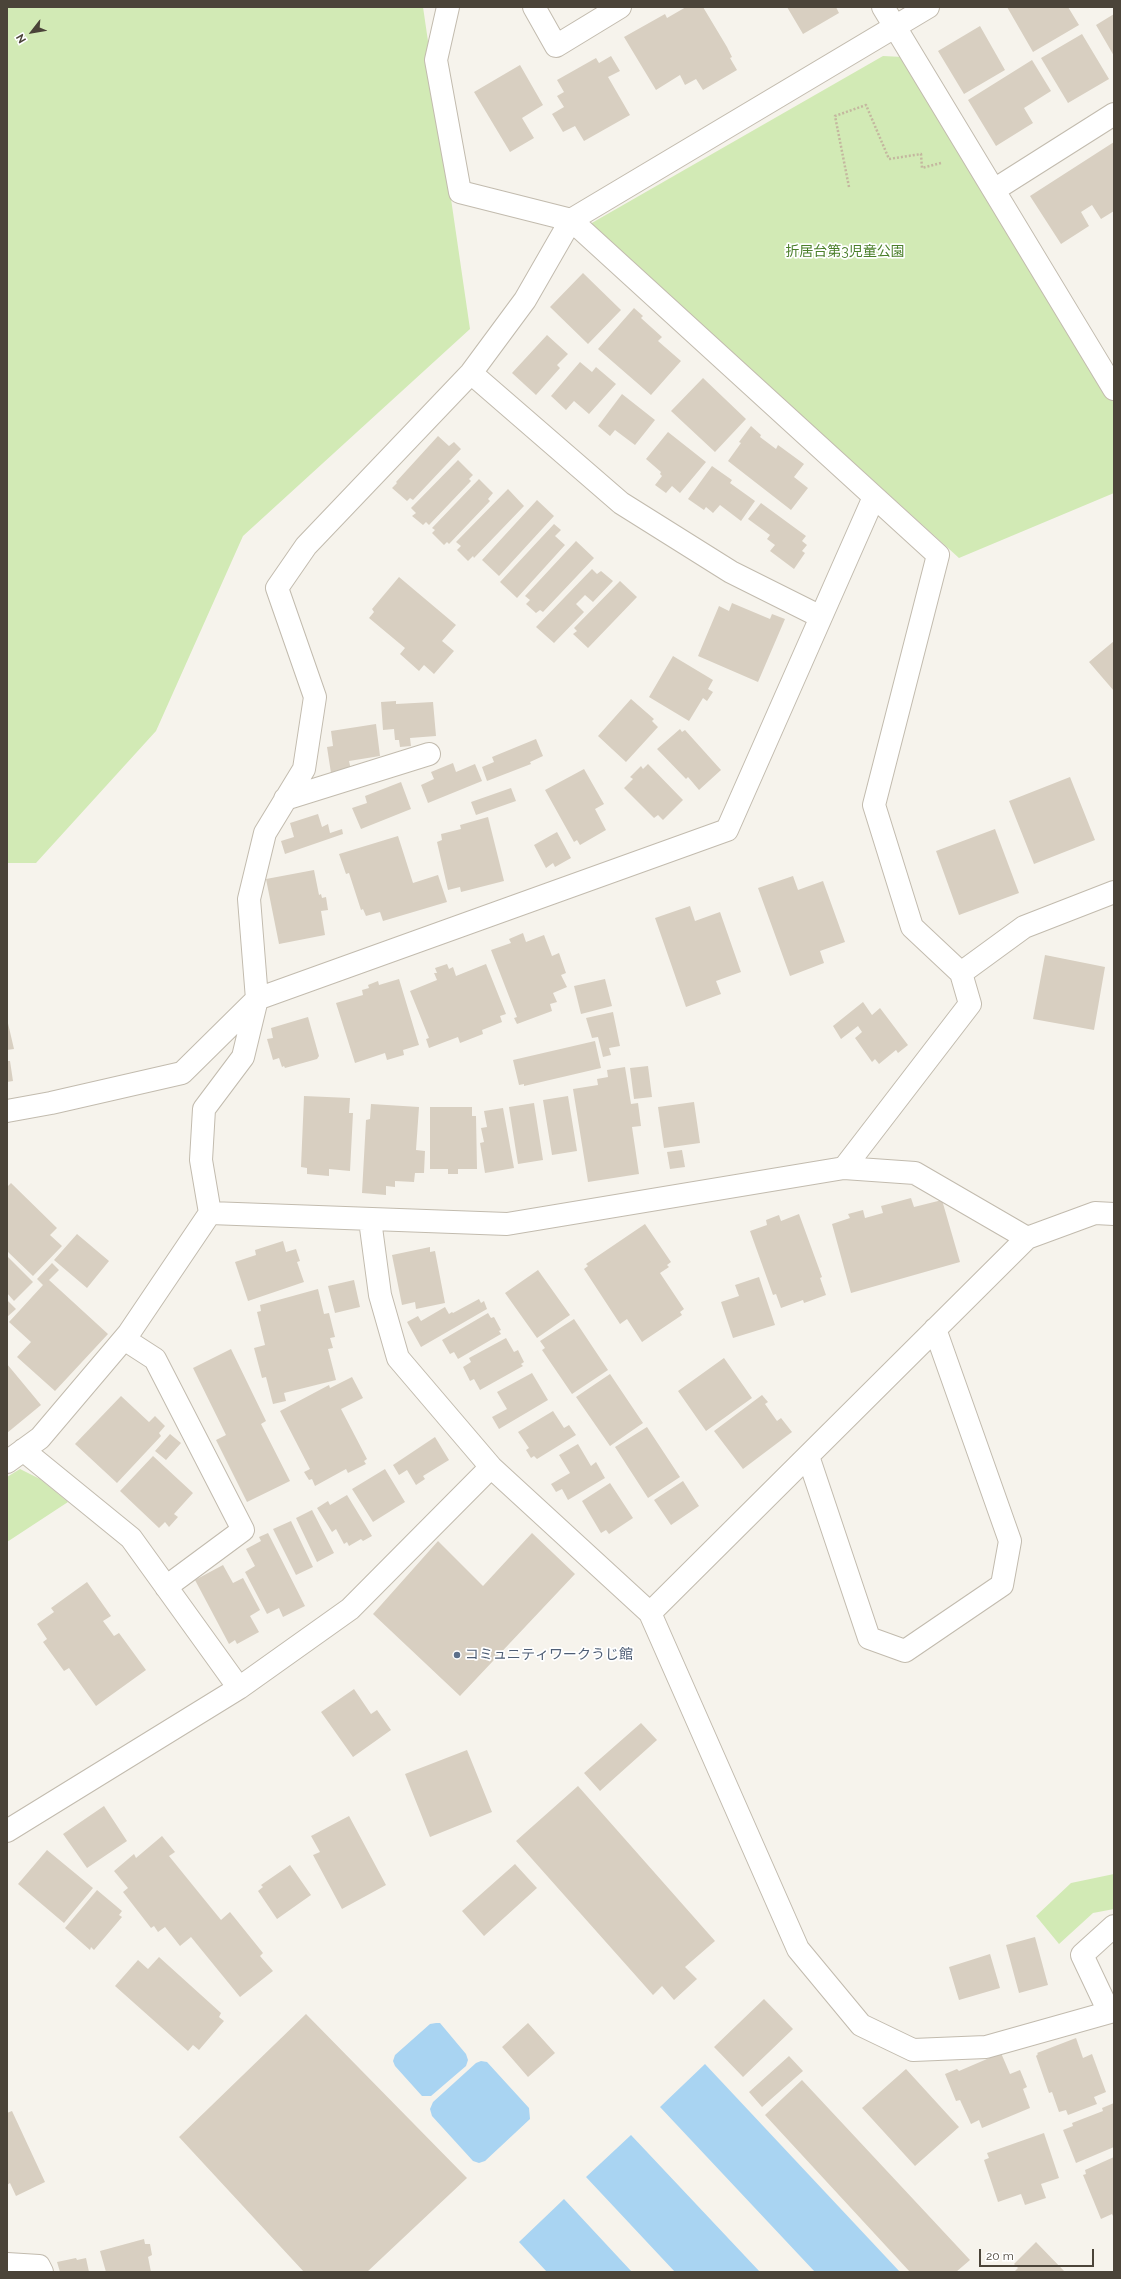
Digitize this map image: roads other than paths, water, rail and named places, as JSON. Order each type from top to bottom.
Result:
[{"type":"street","points":[[448,7],[436,60],[460,192],[571,220],[938,555],[874,804],[912,927],[961,973],[970,1004],[844,1168]]},
{"type":"street","points":[[534,7],[556,46],[620,7]]},
{"type":"street","points":[[884,7],[1114,389]]},
{"type":"street","points":[[239,1688],[131,1538],[15,1456],[40,1438],[124,1339],[210,1213],[201,1160],[204,1109],[243,1057],[257,999],[248,899],[265,834],[304,768],[315,696],[277,588],[306,546],[471,373],[525,300],[571,220],[928,7]]},
{"type":"street","points":[[994,190],[1114,114]]},
{"type":"street","points":[[471,373],[621,503],[731,572],[821,617]]},
{"type":"street","points":[[7,1111],[51,1103],[182,1073],[257,999],[727,830],[874,497]]},
{"type":"street","points":[[285,799],[429,754]]},
{"type":"street","points":[[961,973],[1024,927],[1114,892]]},
{"type":"street","points":[[210,1213],[507,1224],[844,1168],[915,1173],[1027,1238]]},
{"type":"street","points":[[650,1613],[1027,1238],[1095,1213],[1114,1214]]},
{"type":"street","points":[[370,1220],[380,1295],[398,1358],[491,1467],[650,1613],[798,1949],[860,2025],[913,2050],[978,2047],[1111,2011],[1082,1955],[1114,1926]]},
{"type":"street","points":[[808,1456],[869,1638],[905,1651],[1002,1585],[1010,1541],[935,1329]]},
{"type":"street","points":[[124,1339],[155,1359],[243,1530],[166,1587]]},
{"type":"street","points":[[7,1831],[239,1688],[350,1609],[491,1467]]},
{"type":"street","points":[[7,2264],[39,2266],[42,2272]]},
{"type":"water","points":[[440,2023],[466,2054],[468,2060],[466,2066],[431,2096],[422,2096],[395,2066],[393,2061],[395,2055],[430,2024]]},
{"type":"water","points":[[481,2061],[487,2062],[529,2108],[530,2119],[485,2161],[479,2163],[473,2161],[432,2116],[430,2109],[433,2102],[476,2063]]},
{"type":"water","points":[[705,2064],[900,2272],[815,2272],[660,2107]]},
{"type":"water","points":[[631,2135],[760,2272],[675,2272],[586,2177]]},
{"type":"water","points":[[564,2199],[632,2272],[547,2272],[519,2242]]},
{"type":"place","name":"コミュニティワークうじ館","points":[[457,1655]]},
{"type":"park label","name":"折居台第3児童公園","points":[[845,252]]}]
